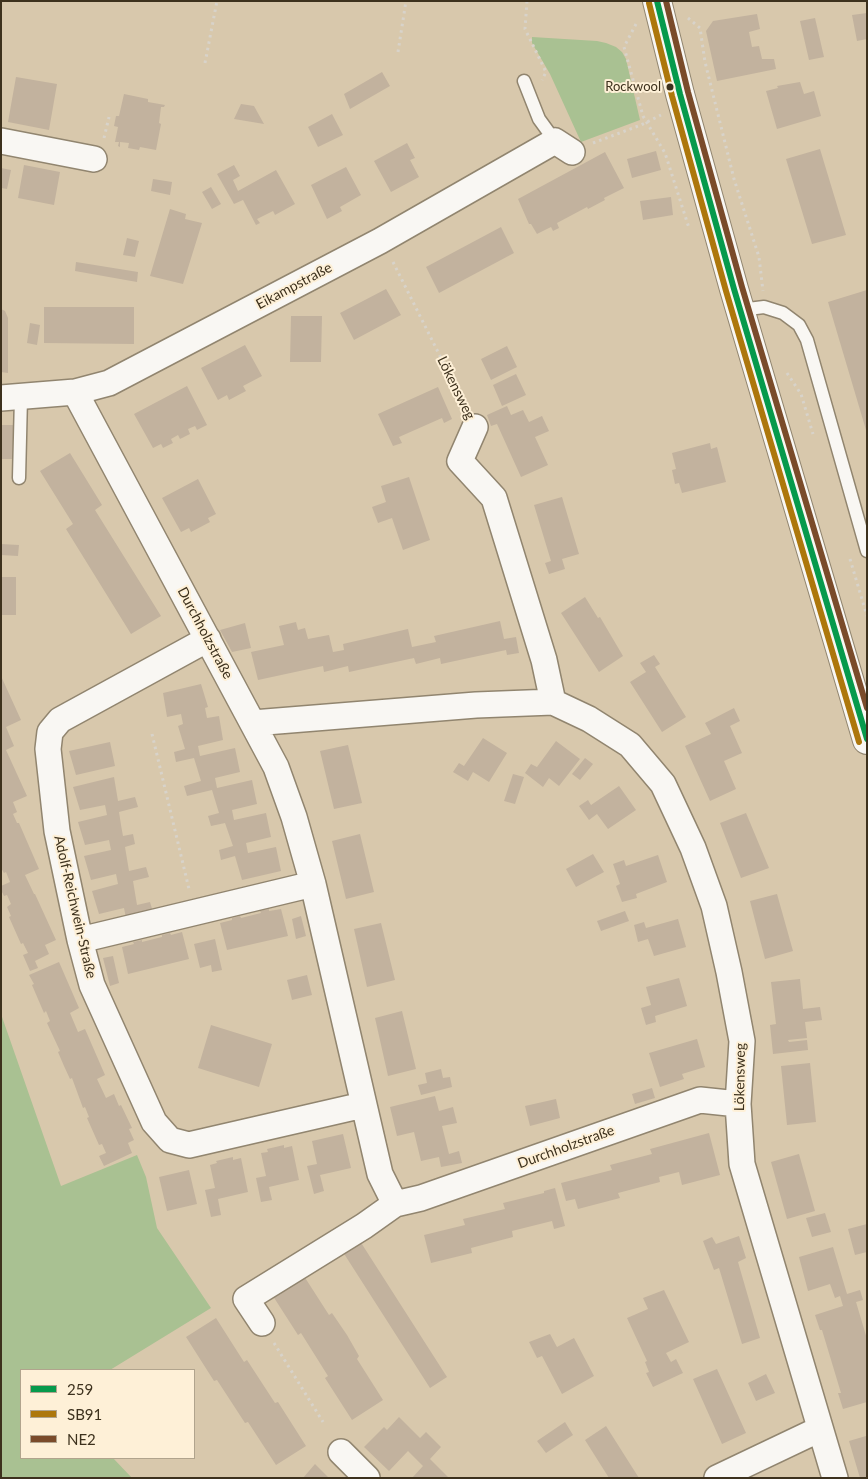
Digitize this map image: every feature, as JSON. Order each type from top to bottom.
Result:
[{"type":"main road","points":[[648,9],[683,105],[740,310],[867,740]]},
{"type":"street","points":[[1,141],[94,159]]},
{"type":"street","name":"Eikampstraße","points":[[11,398],[75,392],[110,383],[563,146]]},
{"type":"street","name":"Durchholzstraße","points":[[75,392],[276,767],[294,817],[313,884],[380,1174],[395,1204]]},
{"type":"street","name":"Lökensweg","points":[[475,427],[460,461],[494,498],[544,660],[553,702]]},
{"type":"street","name":"Adolf-Reichwein-Straße","points":[[208,639],[60,720],[50,732],[48,749],[57,831],[80,940],[92,985],[154,1122],[170,1140],[189,1145],[363,1106]]},
{"type":"street","name":"Lökensweg","points":[[254,723],[553,702],[589,719],[630,745],[663,784],[693,848],[714,906],[742,1041],[738,1104],[742,1164],[835,1478]]},
{"type":"street","points":[[80,940],[313,884]]},
{"type":"street","name":"Durchholzstraße","points":[[262,1323],[246,1299],[364,1226],[395,1204],[421,1198],[700,1100],[738,1104]]},
{"type":"street","points":[[717,1478],[820,1429]]},
{"type":"street","points":[[341,1452],[367,1478]]},
{"type":"lane","points":[[526,86],[539,118],[563,146]]},
{"type":"lane","points":[[740,310],[764,307],[784,313],[799,325],[807,340],[867,551]]},
{"type":"lane","points":[[11,398],[19,478]]},
{"type":"path","points":[[205,63],[217,1]]},
{"type":"path","points":[[398,52],[406,1]]},
{"type":"path","points":[[526,86],[544,78],[546,72],[525,29],[527,1]]},
{"type":"path","points":[[648,9],[624,47],[643,116],[665,153],[690,234]]},
{"type":"path","points":[[563,146],[647,122],[683,105]]},
{"type":"path","name":"Lökensweg","points":[[380,241],[394,264],[475,427]]},
{"type":"path","points":[[152,734],[195,913]]},
{"type":"path","points":[[262,1323],[323,1422]]},
{"type":"green space","points":[[532,37],[597,41],[616,47],[626,59],[640,120],[581,142],[550,74],[532,43]]},
{"type":"green space","points":[[1,1014],[61,1186],[137,1155],[146,1177],[157,1228],[211,1308],[112,1369],[20,1369],[20,1459],[114,1459],[132,1478],[1,1478]]},
{"type":"building","points":[[867,13],[867,39],[857,41],[852,15]]},
{"type":"building","points":[[757,14],[760,29],[749,32],[752,47],[759,46],[762,59],[774,59],[776,69],[717,81],[706,31],[713,21]]},
{"type":"building","points":[[815,18],[824,57],[809,60],[800,21]]},
{"type":"building","points":[[382,72],[390,86],[350,109],[344,94]]},
{"type":"building","points":[[16,77],[57,84],[49,130],[8,122]]},
{"type":"building","points":[[800,82],[804,94],[814,91],[821,116],[777,129],[766,91],[778,88],[777,86]]},
{"type":"building","points":[[124,94],[148,99],[148,102],[165,105],[161,107],[159,123],[161,124],[156,150],[140,147],[139,150],[128,148],[129,143],[120,142],[120,147],[118,146],[119,142],[115,142],[118,127],[114,126],[116,116],[119,116]]},
{"type":"building","points":[[241,104],[254,106],[264,124],[234,119]]},
{"type":"building","points":[[332,114],[343,135],[318,147],[308,127]]},
{"type":"building","points":[[407,143],[415,158],[410,160],[419,177],[391,192],[374,161]]},
{"type":"building","points":[[820,149],[846,235],[812,244],[786,159]]},
{"type":"building","points":[[656,151],[661,170],[632,178],[627,159]]},
{"type":"building","points":[[605,152],[624,188],[588,209],[587,207],[557,223],[559,228],[553,231],[551,227],[537,234],[531,224],[529,224],[518,199]]},
{"type":"building","points":[[24,165],[60,172],[54,205],[18,198]]},
{"type":"building","points":[[234,165],[240,176],[233,180],[238,191],[276,170],[295,204],[275,215],[273,211],[257,219],[260,223],[256,225],[243,200],[234,204],[217,174]]},
{"type":"building","points":[[346,167],[361,195],[340,207],[342,211],[327,219],[311,185]]},
{"type":"building","points":[[1,168],[11,170],[7,189],[1,188]]},
{"type":"building","points":[[153,179],[172,182],[170,195],[151,191]]},
{"type":"building","points":[[211,187],[221,204],[212,209],[202,192]]},
{"type":"building","points":[[671,197],[673,215],[643,220],[640,201]]},
{"type":"building","points":[[170,209],[186,214],[185,219],[202,223],[183,284],[150,276]]},
{"type":"building","points":[[501,227],[514,253],[439,293],[426,267]]},
{"type":"building","points":[[127,238],[139,241],[135,257],[123,255]]},
{"type":"building","points":[[76,262],[138,272],[137,282],[75,271]]},
{"type":"building","points":[[386,289],[401,315],[354,340],[340,313]]},
{"type":"building","points":[[867,290],[867,430],[866,430],[828,302]]},
{"type":"building","points":[[44,307],[134,307],[134,344],[44,343]]},
{"type":"building","points":[[1,309],[5,311],[8,318],[8,373],[1,372]]},
{"type":"building","points":[[291,316],[322,316],[321,362],[290,362]]},
{"type":"building","points":[[30,323],[40,325],[37,345],[27,343]]},
{"type":"building","points":[[245,345],[262,376],[243,386],[246,391],[229,400],[227,395],[218,400],[201,368]]},
{"type":"building","points":[[507,346],[517,367],[491,380],[481,359]]},
{"type":"building","points":[[516,374],[526,395],[502,406],[493,385]]},
{"type":"building","points":[[187,386],[207,425],[197,430],[195,426],[188,429],[190,434],[180,439],[178,435],[171,439],[173,443],[163,448],[161,444],[153,448],[134,414]]},
{"type":"building","points":[[438,387],[452,419],[444,423],[442,418],[399,437],[402,443],[393,446],[378,414]]},
{"type":"building","points":[[507,406],[511,415],[523,410],[529,422],[542,416],[549,431],[535,437],[548,465],[521,477],[497,424],[491,426],[487,415]]},
{"type":"building","points":[[1,425],[16,425],[16,459],[1,459]]},
{"type":"building","points":[[710,443],[711,449],[717,447],[726,482],[682,493],[679,483],[675,484],[672,470],[676,469],[672,453]]},
{"type":"building","points":[[70,453],[102,505],[95,510],[161,616],[131,634],[66,529],[73,524],[40,471]]},
{"type":"building","points":[[409,477],[430,540],[403,550],[392,518],[378,523],[372,507],[386,502],[381,486]]},
{"type":"building","points":[[198,479],[216,514],[208,518],[210,522],[191,532],[189,528],[181,532],[162,498]]},
{"type":"building","points":[[562,497],[579,554],[562,559],[565,569],[549,574],[545,563],[551,561],[534,505]]},
{"type":"building","points":[[1,544],[19,545],[18,556],[1,555]]},
{"type":"building","points":[[1,577],[16,577],[16,615],[1,615]]},
{"type":"building","points":[[585,597],[598,618],[600,617],[623,656],[599,672],[561,613]]},
{"type":"building","points":[[500,621],[504,639],[516,637],[519,653],[507,655],[506,650],[441,664],[440,658],[416,664],[414,658],[349,672],[348,666],[324,672],[323,666],[258,680],[251,652],[284,645],[279,626],[296,622],[298,630],[305,628],[308,639],[329,635],[333,652],[344,650],[343,644],[408,629],[412,647],[436,642],[434,636]]},
{"type":"building","points":[[245,623],[251,648],[232,652],[220,630]]},
{"type":"building","points":[[654,655],[660,664],[655,667],[686,717],[662,732],[630,682],[646,672],[640,663]]},
{"type":"building","points":[[1,676],[21,720],[6,727],[14,746],[6,750],[27,796],[13,802],[17,812],[13,814],[17,823],[19,823],[39,869],[25,875],[56,940],[45,945],[49,954],[35,961],[38,968],[30,971],[23,955],[28,953],[23,943],[21,944],[9,917],[11,916],[7,907],[11,904],[7,895],[4,896],[1,890],[1,886],[10,882],[6,872],[4,873],[1,868]]},
{"type":"building","points":[[201,684],[208,707],[205,708],[207,718],[219,716],[223,740],[198,746],[200,756],[235,748],[240,772],[215,778],[217,788],[252,780],[257,804],[232,810],[234,820],[266,813],[271,837],[246,843],[248,853],[276,847],[281,871],[242,880],[235,856],[221,860],[219,850],[233,846],[225,823],[211,826],[208,816],[219,813],[212,790],[187,796],[184,786],[201,781],[194,758],[176,762],[174,752],[185,749],[178,726],[183,724],[181,714],[167,717],[163,693]]},
{"type":"building","points":[[734,708],[740,721],[730,726],[742,753],[724,761],[736,789],[710,801],[685,746],[711,734],[705,723]]},
{"type":"building","points":[[483,738],[507,753],[489,782],[473,772],[468,781],[453,772],[459,763],[464,766]]},
{"type":"building","points":[[556,741],[580,759],[559,786],[549,778],[543,787],[525,773],[531,764],[537,767]]},
{"type":"building","points":[[110,742],[115,766],[76,775],[69,751]]},
{"type":"building","points":[[348,745],[362,803],[334,809],[320,751]]},
{"type":"building","points":[[585,758],[593,764],[580,780],[572,774]]},
{"type":"building","points":[[513,774],[524,777],[515,804],[504,801]]},
{"type":"building","points":[[114,777],[118,801],[135,797],[138,807],[119,812],[123,836],[133,834],[135,844],[125,847],[129,871],[146,867],[149,877],[133,881],[137,905],[150,902],[153,912],[126,918],[124,908],[99,914],[92,891],[118,884],[116,874],[91,880],[84,856],[111,850],[109,840],[85,845],[78,822],[107,815],[105,805],[80,810],[73,787]]},
{"type":"building","points":[[619,786],[636,810],[608,829],[597,814],[589,820],[579,806],[588,800],[591,805]]},
{"type":"building","points":[[746,813],[769,868],[741,878],[720,823]]},
{"type":"building","points":[[360,834],[374,892],[346,899],[332,841]]},
{"type":"building","points":[[593,854],[604,872],[576,887],[566,869]]},
{"type":"building","points":[[658,855],[667,882],[636,894],[637,898],[622,902],[616,886],[620,884],[613,864],[624,860],[626,866]]},
{"type":"building","points":[[777,894],[793,951],[765,959],[750,901]]},
{"type":"building","points":[[269,909],[269,911],[281,909],[288,936],[227,950],[220,923],[240,916],[241,918],[261,913],[260,911]]},
{"type":"building","points":[[625,911],[629,921],[601,931],[597,921]]},
{"type":"building","points":[[301,916],[306,936],[296,939],[292,919]]},
{"type":"building","points":[[678,919],[686,947],[654,956],[648,939],[638,942],[634,925],[644,922],[646,928]]},
{"type":"building","points":[[381,923],[395,980],[367,987],[354,929]]},
{"type":"building","points":[[182,932],[189,959],[128,974],[122,947],[134,944],[133,942],[142,940],[142,942],[170,933],[171,935]]},
{"type":"building","points":[[215,939],[222,970],[212,972],[211,965],[200,968],[194,944]]},
{"type":"building","points":[[113,956],[119,983],[110,986],[103,958]]},
{"type":"building","points":[[59,962],[79,1008],[70,1013],[78,1032],[85,1029],[105,1075],[97,1079],[106,1098],[114,1094],[132,1128],[129,1129],[134,1140],[128,1143],[132,1153],[104,1166],[99,1156],[106,1153],[102,1144],[99,1145],[87,1118],[89,1117],[85,1107],[83,1108],[72,1078],[70,1079],[64,1066],[58,1052],[60,1051],[47,1023],[50,1021],[46,1011],[44,1013],[29,975]]},
{"type":"building","points":[[307,975],[312,995],[292,1000],[287,980]]},
{"type":"building","points":[[679,978],[687,1006],[655,1016],[656,1022],[646,1025],[641,1008],[651,1005],[646,987]]},
{"type":"building","points":[[800,979],[803,1009],[820,1007],[822,1020],[805,1022],[807,1038],[788,1040],[789,1042],[807,1040],[808,1050],[773,1054],[770,1025],[776,1024],[771,982]]},
{"type":"building","points":[[402,1011],[416,1069],[388,1076],[375,1018]]},
{"type":"building","points":[[211,1025],[272,1044],[259,1087],[198,1068]]},
{"type":"building","points":[[697,1039],[705,1067],[682,1074],[684,1079],[660,1087],[649,1053]]},
{"type":"building","points":[[810,1063],[816,1122],[787,1125],[781,1066]]},
{"type":"building","points":[[441,1069],[443,1078],[450,1077],[452,1087],[421,1095],[418,1085],[427,1083],[425,1073]]},
{"type":"building","points":[[652,1088],[655,1098],[635,1104],[632,1094]]},
{"type":"building","points":[[435,1096],[439,1111],[453,1107],[457,1123],[442,1126],[449,1154],[459,1151],[462,1163],[441,1167],[439,1157],[421,1161],[414,1132],[397,1136],[390,1107]]},
{"type":"building","points":[[556,1099],[560,1118],[530,1126],[525,1106]]},
{"type":"building","points":[[709,1133],[720,1175],[682,1185],[679,1172],[659,1177],[660,1182],[618,1193],[620,1198],[578,1209],[575,1199],[566,1201],[561,1183],[612,1170],[610,1165],[652,1154],[650,1149]]},
{"type":"building","points":[[343,1134],[351,1168],[320,1175],[324,1191],[314,1194],[307,1166],[317,1164],[312,1141]]},
{"type":"building","points":[[284,1145],[284,1148],[292,1146],[299,1180],[269,1187],[272,1200],[261,1202],[256,1178],[266,1176],[261,1153],[268,1152],[267,1149]]},
{"type":"building","points":[[799,1154],[815,1211],[787,1219],[771,1162]]},
{"type":"building","points":[[233,1157],[233,1160],[241,1158],[248,1192],[218,1199],[221,1215],[211,1217],[205,1190],[215,1188],[210,1165],[217,1163],[216,1161]]},
{"type":"building","points":[[189,1170],[197,1204],[167,1211],[159,1177]]},
{"type":"building","points":[[555,1188],[565,1226],[554,1229],[552,1221],[512,1231],[513,1237],[471,1248],[472,1253],[431,1263],[424,1235],[465,1225],[463,1219],[505,1209],[503,1203],[544,1193],[544,1191]]},
{"type":"building","points":[[825,1213],[831,1232],[812,1237],[806,1218]]},
{"type":"building","points":[[867,1224],[867,1252],[855,1255],[848,1229]]},
{"type":"building","points":[[739,1236],[746,1258],[738,1262],[760,1338],[742,1344],[719,1268],[714,1270],[703,1241],[712,1237],[716,1244]]},
{"type":"building","points":[[358,1238],[447,1377],[430,1388],[341,1249]]},
{"type":"building","points":[[833,1247],[847,1294],[860,1290],[863,1300],[856,1302],[867,1339],[867,1402],[843,1409],[838,1393],[841,1393],[822,1330],[820,1330],[815,1315],[843,1306],[840,1296],[835,1298],[830,1284],[808,1291],[799,1257]]},
{"type":"building","points":[[302,1273],[329,1315],[332,1313],[347,1335],[359,1356],[357,1359],[383,1400],[352,1420],[325,1378],[328,1376],[301,1333],[298,1335],[271,1293]]},
{"type":"building","points":[[664,1290],[689,1342],[666,1353],[671,1362],[676,1359],[683,1373],[653,1387],[646,1373],[649,1372],[645,1362],[647,1361],[627,1318],[648,1309],[643,1298]]},
{"type":"building","points":[[216,1318],[244,1362],[247,1360],[275,1403],[278,1402],[306,1446],[276,1465],[248,1422],[245,1423],[217,1380],[214,1381],[186,1337]]},
{"type":"building","points":[[550,1334],[557,1347],[574,1338],[594,1376],[562,1394],[542,1356],[537,1358],[529,1342]]},
{"type":"building","points":[[717,1369],[746,1433],[722,1444],[693,1379]]},
{"type":"building","points":[[766,1374],[775,1393],[756,1401],[748,1383]]},
{"type":"building","points":[[399,1417],[420,1438],[426,1432],[441,1447],[430,1459],[449,1478],[412,1478],[423,1466],[408,1451],[389,1471],[364,1447],[384,1427],[387,1430]]},
{"type":"building","points":[[565,1422],[573,1435],[546,1453],[537,1441]]},
{"type":"building","points":[[606,1426],[639,1478],[609,1478],[585,1440]]},
{"type":"building","points":[[866,1436],[867,1478],[860,1478],[849,1441]]},
{"type":"building","points":[[315,1464],[329,1478],[303,1478]]},
{"type":"transit line","name":"259","points":[[657,1],[680,94],[734,289],[867,739]]},
{"type":"transit line","name":"NE2","points":[[666,1],[688,92],[742,287],[867,708]]},
{"type":"transit line","name":"SB91","points":[[649,3],[672,96],[726,291],[859,742]]},
{"type":"place","name":"Rockwool","points":[[670,87]]}]
